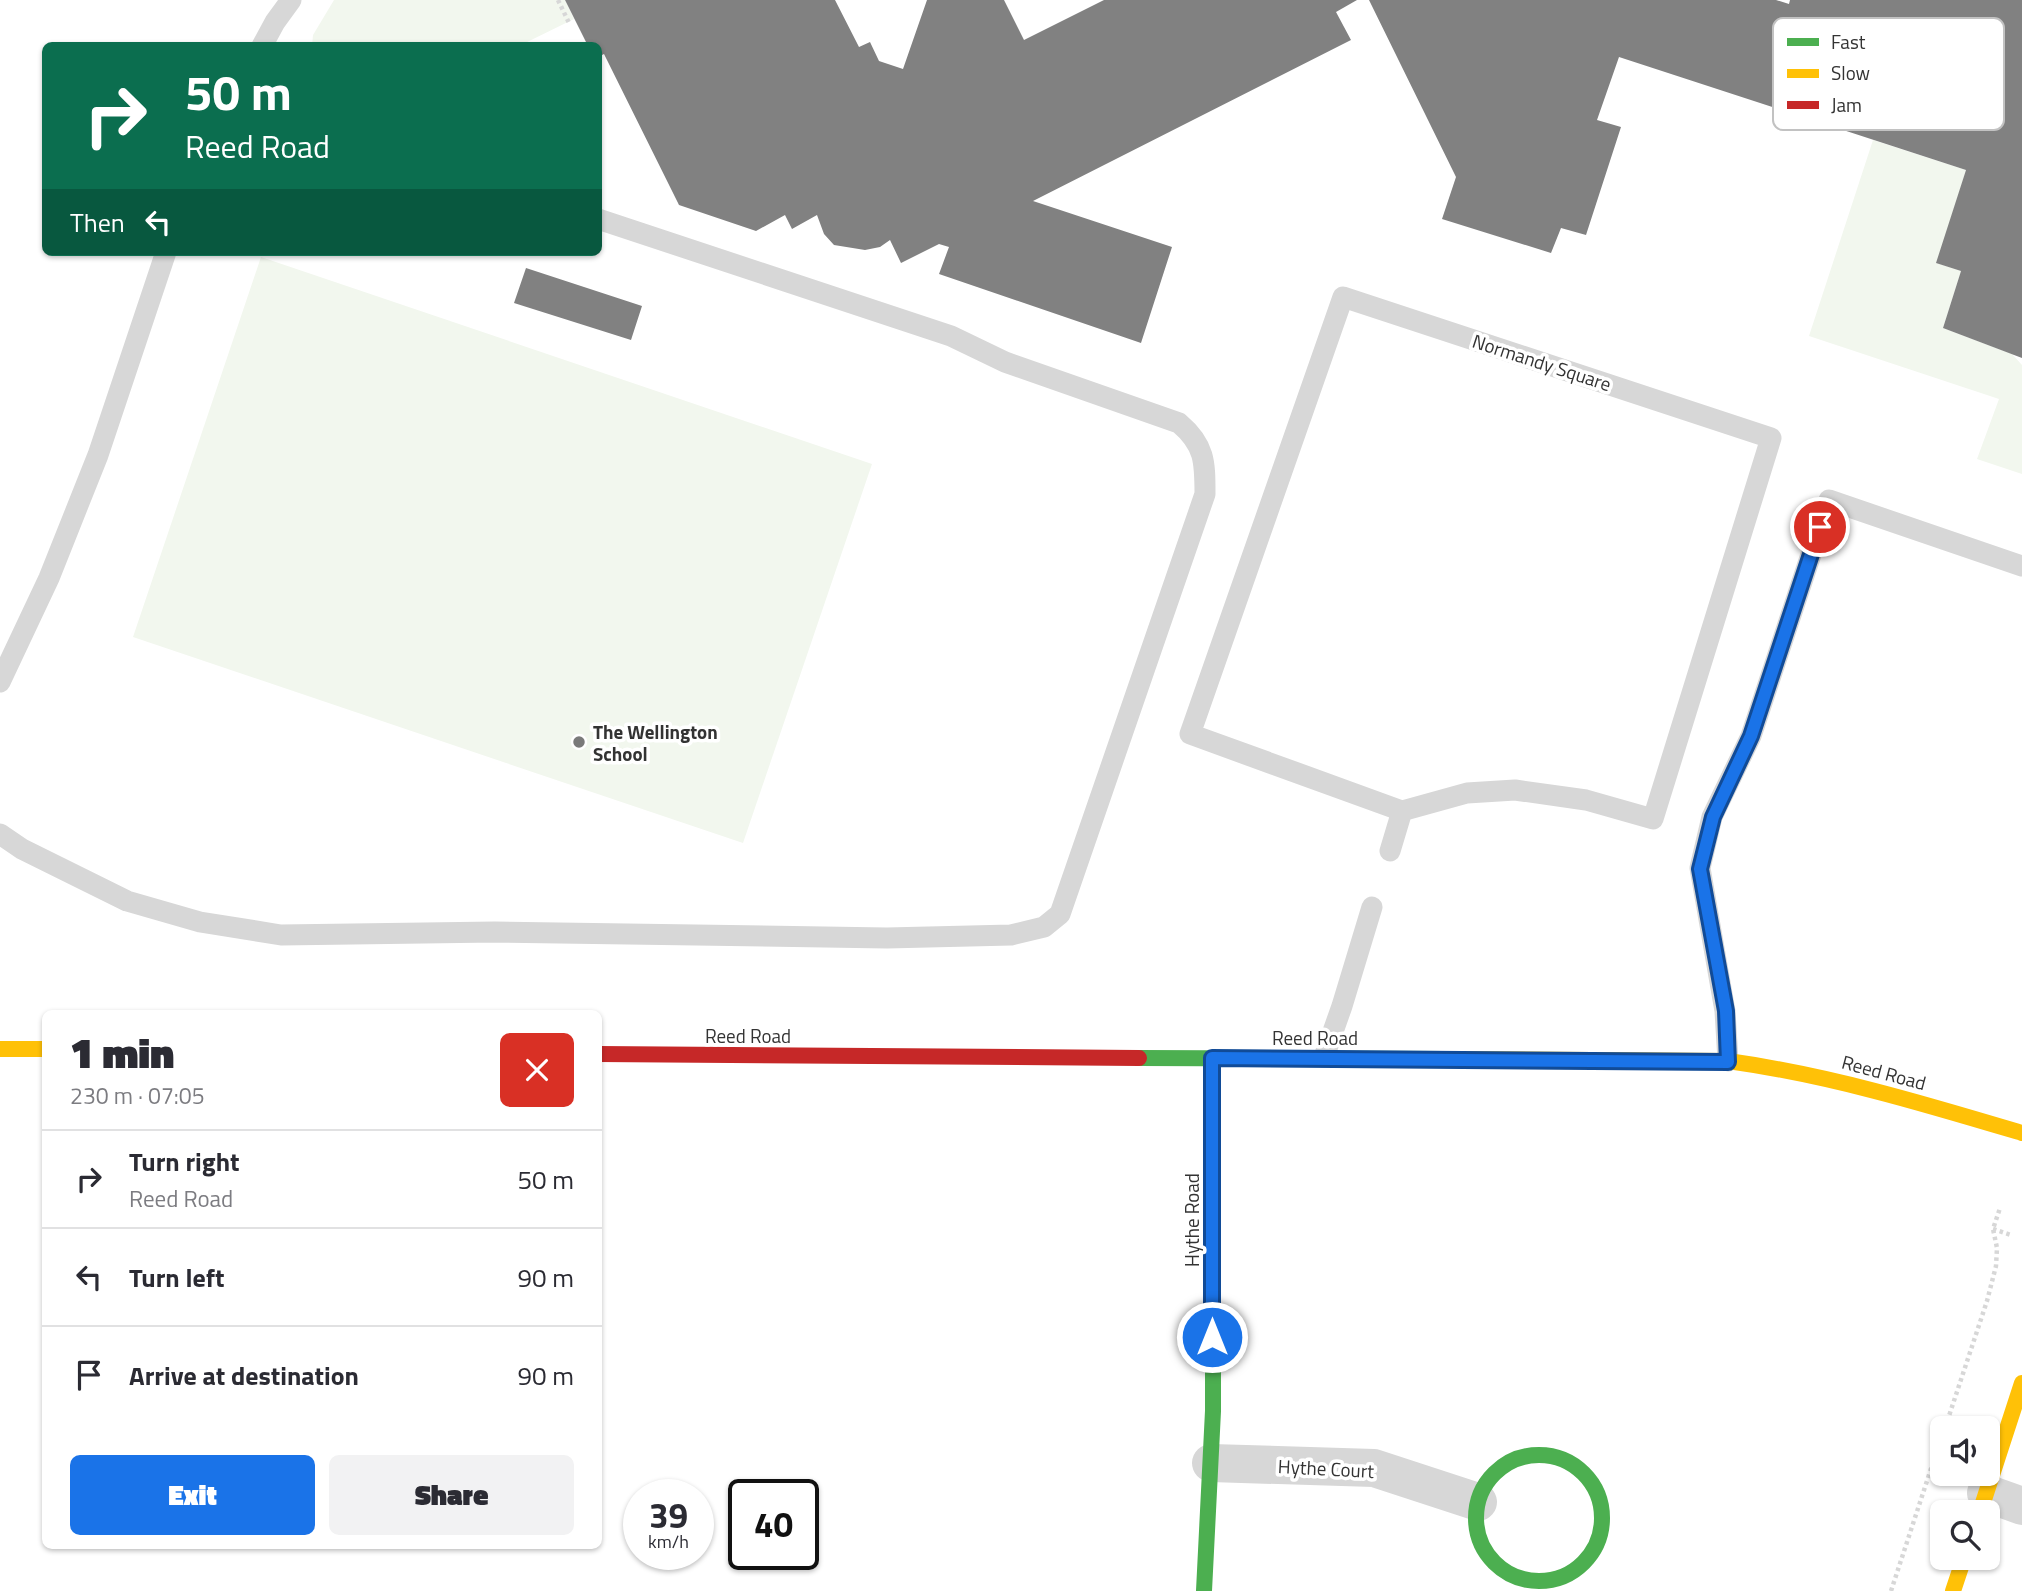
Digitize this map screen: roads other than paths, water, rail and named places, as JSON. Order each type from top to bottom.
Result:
[{"type":"main road","points":[[0,1049],[42,1049]]},
{"type":"main road","name":"Reed Road","points":[[602,1055],[1324,1057],[1728,1062],[1795,1070],[2022,1133]]},
{"type":"main road","name":"Hythe Road","points":[[1204,1591],[1211,1463],[1212,1058]]},
{"type":"main road","points":[[1984,1500],[2022,1383]]},
{"type":"main road","points":[[1530,1455],[1555,1456],[1577,1466],[1594,1485],[1602,1509],[1601,1534],[1590,1556],[1571,1573],[1548,1581],[1523,1580],[1501,1569],[1484,1550],[1476,1527],[1478,1502],[1488,1479],[1507,1463],[1530,1455]]},
{"type":"main road","points":[[1953,1591],[1960,1570]]},
{"type":"street","name":"Hythe Court","points":[[1211,1463],[1374,1468],[1478,1502]]},
{"type":"street","points":[[2000,1504],[2022,1506]]},
{"type":"lane","points":[[264,42],[290,0]]},
{"type":"lane","points":[[0,834],[22,849],[127,901],[200,922],[281,935],[495,932],[887,938],[1011,935],[1044,927],[1060,914],[1205,494],[1205,466],[1195,436],[1180,423],[1005,362],[951,336],[602,220]]},
{"type":"lane","points":[[0,682],[49,578],[98,455],[165,256]]},
{"type":"lane","name":"Normandy Square","points":[[1343,297],[1771,438],[1653,819],[1586,800],[1515,790],[1467,793],[1402,811],[1190,734],[1343,297]]},
{"type":"lane","points":[[1728,1062],[1726,1011],[1700,869],[1713,817],[1751,736],[1829,500],[2022,566]]},
{"type":"lane","points":[[1390,851],[1402,811]]},
{"type":"lane","points":[[1324,1057],[1372,907]]},
{"type":"place","name":"The Wellington School","points":[[579,742]]}]
